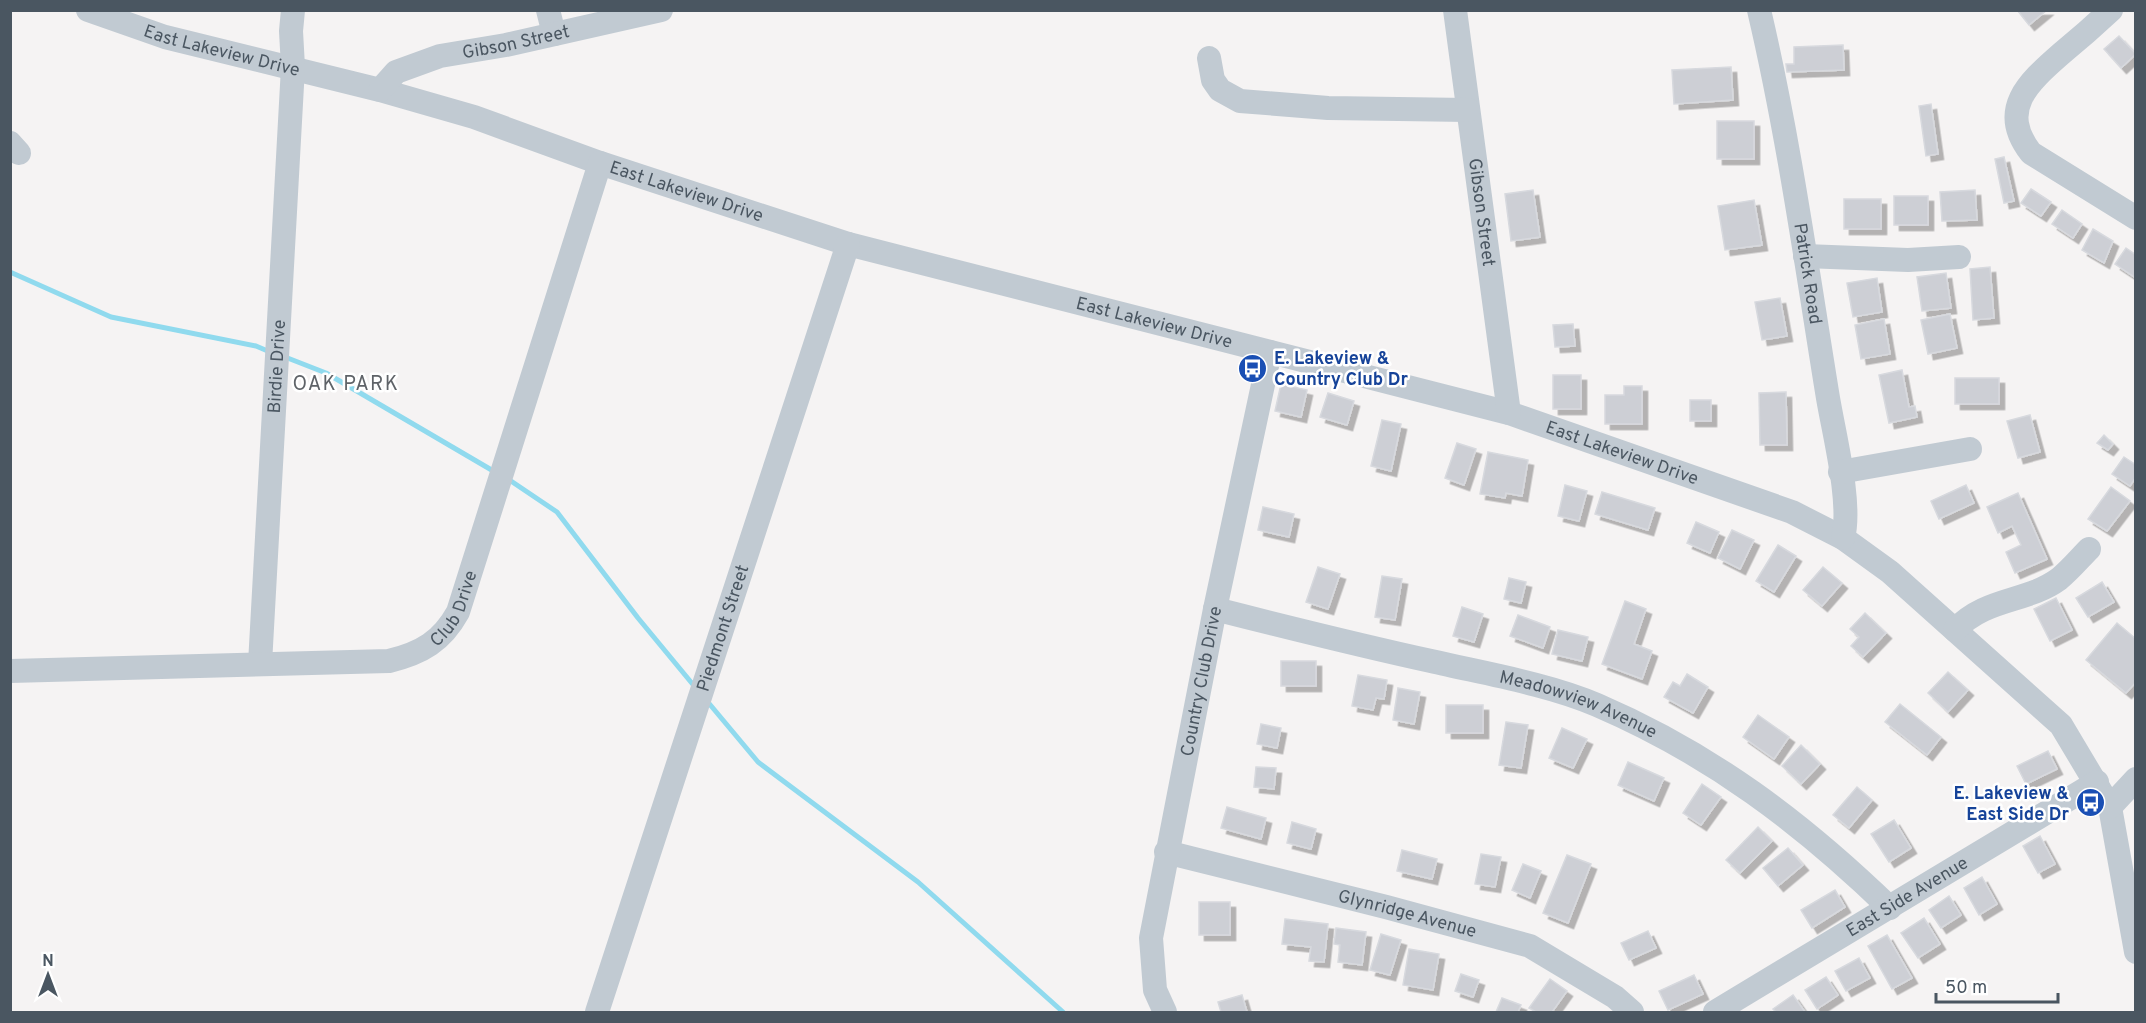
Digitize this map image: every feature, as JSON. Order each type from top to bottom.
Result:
[{"type":"street","name":"East Lakeview Drive","points":[[88,10],[165,37],[293,67],[474,117],[600,163],[745,208],[848,244],[1509,413],[1792,512],[1843,538],[1890,572],[2061,725],[2110,807],[2136,952]]},
{"type":"street","name":"Birdie Drive","points":[[260,664],[293,67],[291,31],[293,10]]},
{"type":"street","points":[[548,10],[554,34]]},
{"type":"street","name":"Gibson Street","points":[[380,90],[396,72],[440,56],[661,10]]},
{"type":"street","name":"Gibson Street","points":[[1455,10],[1509,413]]},
{"type":"street","name":"Patrick Road","points":[[1759,10],[1805,256],[1840,472],[1846,525],[1843,538]]},
{"type":"street","points":[[2111,10],[2035,77],[2021,95],[2016,116],[2021,140],[2031,153],[2136,218]]},
{"type":"street","points":[[1209,58],[1213,80],[1220,90],[1240,101],[1328,108],[1468,110]]},
{"type":"street","name":"Club Drive","points":[[10,672],[389,661],[413,655],[434,643],[447,631],[458,612],[600,163]]},
{"type":"street","name":"Piedmont Street","points":[[597,1012],[848,244]]},
{"type":"street","points":[[1805,256],[1908,261],[1959,257]]},
{"type":"street","name":"Country Club Drive","points":[[1165,1012],[1155,990],[1151,938],[1215,609],[1270,352]]},
{"type":"street","points":[[1840,472],[1970,449]]},
{"type":"street","points":[[1955,630],[1982,608],[2033,592],[2059,579],[2090,549]]},
{"type":"street","name":"Meadowview Avenue","points":[[1215,609],[1510,679],[1595,704],[1674,742],[1745,785],[1846,865],[1890,908]]},
{"type":"street","points":[[2110,807],[2136,779]]},
{"type":"street","name":"East Side Avenue","points":[[1715,1012],[2097,782]]},
{"type":"street","name":"Glynridge Avenue","points":[[1166,852],[1530,946],[1615,997],[1632,1012]]},
{"type":"building","points":[[2017,10],[2047,10],[2029,25]]},
{"type":"building","points":[[2119,36],[2136,54],[2121,68],[2104,49]]},
{"type":"building","points":[[1843,45],[1844,70],[1787,72],[1786,64],[1794,64],[1794,47]]},
{"type":"building","points":[[1731,67],[1733,100],[1674,104],[1672,70]]},
{"type":"building","points":[[1931,104],[1938,154],[1926,156],[1919,106]]},
{"type":"building","points":[[1717,121],[1754,121],[1754,159],[1717,159]]},
{"type":"building","points":[[2004,157],[2014,201],[2004,203],[1995,159]]},
{"type":"building","points":[[2031,189],[2051,202],[2041,216],[2021,203]]},
{"type":"building","points":[[1533,190],[1540,237],[1511,241],[1505,194]]},
{"type":"building","points":[[1975,190],[1977,220],[1942,221],[1940,192]]},
{"type":"building","points":[[1894,196],[1928,196],[1928,225],[1894,225]]},
{"type":"building","points":[[1844,199],[1881,199],[1881,229],[1844,229]]},
{"type":"building","points":[[1754,200],[1762,245],[1725,250],[1718,206]]},
{"type":"building","points":[[2062,210],[2082,224],[2073,238],[2052,224]]},
{"type":"building","points":[[2093,229],[2113,241],[2104,263],[2082,250]]},
{"type":"building","points":[[2126,248],[2136,255],[2136,278],[2115,264]]},
{"type":"building","points":[[1990,267],[1994,318],[1973,320],[1970,269]]},
{"type":"building","points":[[1946,273],[1951,308],[1922,311],[1917,277]]},
{"type":"building","points":[[1877,278],[1882,312],[1853,317],[1847,283]]},
{"type":"building","points":[[1780,298],[1787,336],[1762,340],[1755,302]]},
{"type":"building","points":[[1950,314],[1957,348],[1928,354],[1921,320]]},
{"type":"building","points":[[1884,319],[1890,354],[1861,359],[1855,325]]},
{"type":"building","points":[[1573,324],[1575,346],[1555,347],[1553,325]]},
{"type":"building","points":[[1902,370],[1909,407],[1915,406],[1917,417],[1889,423],[1879,375]]},
{"type":"building","points":[[1553,375],[1581,375],[1581,409],[1553,409]]},
{"type":"building","points":[[1955,378],[1999,378],[1999,404],[1955,404]]},
{"type":"building","points":[[1281,384],[1307,390],[1301,417],[1275,411]]},
{"type":"building","points":[[1624,386],[1642,386],[1642,424],[1605,424],[1605,395],[1624,395]]},
{"type":"building","points":[[1786,392],[1787,445],[1760,445],[1759,393]]},
{"type":"building","points":[[1328,393],[1354,401],[1347,425],[1320,417]]},
{"type":"building","points":[[1690,400],[1711,400],[1711,421],[1690,421]]},
{"type":"building","points":[[2030,415],[2040,452],[2018,458],[2007,421]]},
{"type":"building","points":[[1382,420],[1401,424],[1391,471],[1371,466]]},
{"type":"building","points":[[2104,435],[2113,444],[2108,450],[2097,443]]},
{"type":"building","points":[[1457,443],[1476,449],[1464,485],[1445,478]]},
{"type":"building","points":[[1488,452],[1528,460],[1522,496],[1506,493],[1505,498],[1480,494]]},
{"type":"building","points":[[2124,457],[2136,465],[2136,477],[2130,486],[2112,474]]},
{"type":"building","points":[[1565,485],[1587,491],[1579,521],[1558,516]]},
{"type":"building","points":[[1966,485],[1974,503],[1939,519],[1931,501]]},
{"type":"building","points":[[2111,487],[2130,501],[2107,531],[2088,519]]},
{"type":"building","points":[[1602,492],[1655,508],[1648,530],[1595,514]]},
{"type":"building","points":[[2018,493],[2047,559],[2015,573],[2006,552],[2021,545],[2012,526],[1998,533],[1987,507]]},
{"type":"building","points":[[1263,507],[1294,514],[1289,537],[1258,530]]},
{"type":"building","points":[[1696,522],[1719,532],[1710,553],[1687,543]]},
{"type":"building","points":[[1732,530],[1754,540],[1740,569],[1718,558]]},
{"type":"building","points":[[1778,545],[1796,556],[1774,592],[1756,581]]},
{"type":"building","points":[[1318,567],[1340,574],[1328,609],[1306,602]]},
{"type":"building","points":[[1823,567],[1842,583],[1822,606],[1803,590]]},
{"type":"building","points":[[1382,576],[1402,579],[1395,620],[1375,617]]},
{"type":"building","points":[[1509,578],[1526,582],[1521,603],[1504,599]]},
{"type":"building","points":[[2102,582],[2114,602],[2088,617],[2076,598]]},
{"type":"building","points":[[2056,598],[2072,630],[2050,641],[2034,609]]},
{"type":"building","points":[[1625,601],[1646,609],[1634,644],[1652,651],[1642,679],[1602,664]]},
{"type":"building","points":[[1462,607],[1483,614],[1474,642],[1453,636]]},
{"type":"building","points":[[1865,613],[1886,633],[1863,657],[1851,646],[1859,637],[1850,629]]},
{"type":"building","points":[[1518,615],[1550,627],[1543,648],[1510,636]]},
{"type":"building","points":[[2117,623],[2136,639],[2136,682],[2126,693],[2086,660]]},
{"type":"building","points":[[1558,630],[1588,637],[1582,661],[1552,654]]},
{"type":"building","points":[[1281,661],[1316,661],[1316,686],[1281,686]]},
{"type":"building","points":[[1948,672],[1968,690],[1948,712],[1928,693]]},
{"type":"building","points":[[1687,674],[1708,687],[1693,713],[1664,697],[1673,682],[1680,686]]},
{"type":"building","points":[[1358,675],[1387,680],[1384,699],[1376,698],[1373,710],[1352,706]]},
{"type":"building","points":[[1398,688],[1420,692],[1414,724],[1393,720]]},
{"type":"building","points":[[1900,704],[1941,737],[1927,755],[1885,722]]},
{"type":"building","points":[[1446,705],[1483,705],[1483,733],[1446,733]]},
{"type":"building","points":[[1758,715],[1789,737],[1774,759],[1743,737]]},
{"type":"building","points":[[1506,722],[1528,725],[1521,768],[1499,765]]},
{"type":"building","points":[[1261,724],[1281,728],[1277,748],[1257,744]]},
{"type":"building","points":[[1562,728],[1587,739],[1573,768],[1549,758]]},
{"type":"building","points":[[1801,745],[1820,764],[1801,784],[1782,766]]},
{"type":"building","points":[[2048,751],[2057,769],[2026,784],[2017,766]]},
{"type":"building","points":[[1628,762],[1664,778],[1654,801],[1618,785]]},
{"type":"building","points":[[1256,767],[1276,768],[1274,789],[1254,787]]},
{"type":"building","points":[[1702,784],[1721,797],[1701,825],[1683,813]]},
{"type":"building","points":[[1857,787],[1872,800],[1849,828],[1833,815]]},
{"type":"building","points":[[1227,807],[1266,818],[1261,839],[1221,828]]},
{"type":"building","points":[[1894,820],[1911,848],[1889,862],[1871,834]]},
{"type":"building","points":[[1292,822],[1316,829],[1311,849],[1287,843]]},
{"type":"building","points":[[1758,827],[1772,841],[1740,873],[1726,860]]},
{"type":"building","points":[[2040,836],[2055,864],[2038,873],[2023,846]]},
{"type":"building","points":[[1788,848],[1803,865],[1778,886],[1763,868]]},
{"type":"building","points":[[1402,850],[1437,859],[1432,879],[1397,871]]},
{"type":"building","points":[[1481,854],[1501,857],[1495,887],[1475,884]]},
{"type":"building","points":[[1567,855],[1591,864],[1568,923],[1543,913]]},
{"type":"building","points":[[1523,864],[1541,871],[1530,898],[1512,890]]},
{"type":"building","points":[[1982,877],[1997,904],[1979,915],[1964,888]]},
{"type":"building","points":[[1835,890],[1845,907],[1812,928],[1801,910]]},
{"type":"building","points":[[1949,896],[1961,915],[1941,928],[1929,910]]},
{"type":"building","points":[[1199,902],[1230,902],[1230,935],[1199,935]]},
{"type":"building","points":[[1924,918],[1940,944],[1918,958],[1901,933]]},
{"type":"building","points":[[1285,919],[1328,924],[1324,962],[1309,961],[1311,947],[1282,944]]},
{"type":"building","points":[[1336,928],[1366,932],[1362,965],[1338,962],[1340,945],[1334,944]]},
{"type":"building","points":[[1648,931],[1656,948],[1629,960],[1621,943]]},
{"type":"building","points":[[1381,934],[1401,940],[1390,975],[1370,970]]},
{"type":"building","points":[[1887,935],[1912,978],[1892,989],[1868,946]]},
{"type":"building","points":[[1409,949],[1439,954],[1433,990],[1403,985]]},
{"type":"building","points":[[1859,958],[1870,978],[1846,991],[1835,971]]},
{"type":"building","points":[[1461,974],[1479,980],[1473,997],[1455,991]]},
{"type":"building","points":[[1694,975],[1703,994],[1668,1010],[1659,991]]},
{"type":"building","points":[[1826,977],[1838,995],[1817,1009],[1805,990]]},
{"type":"building","points":[[1550,979],[1567,991],[1552,1012],[1536,1012],[1529,1008]]},
{"type":"building","points":[[1242,995],[1247,1012],[1221,1012],[1218,1002]]},
{"type":"building","points":[[1793,995],[1805,1012],[1776,1012],[1773,1009]]},
{"type":"building","points":[[1502,998],[1521,1005],[1518,1012],[1496,1012]]},
{"type":"waterway","points":[[10,272],[111,317],[256,346],[270,352]]},
{"type":"waterway","points":[[285,357],[326,373],[495,472]]},
{"type":"waterway","points":[[508,479],[557,512],[638,618],[695,687]]},
{"type":"waterway","points":[[707,701],[758,762],[918,882],[1063,1012]]},
{"type":"place","name":"E. Lakeview & Country Club Dr","points":[[1253,368]]},
{"type":"place","name":"E. Lakeview & East Side Dr","points":[[2090,803]]},
{"type":"district","name":"OAK PARK","points":[[346,383]]}]
